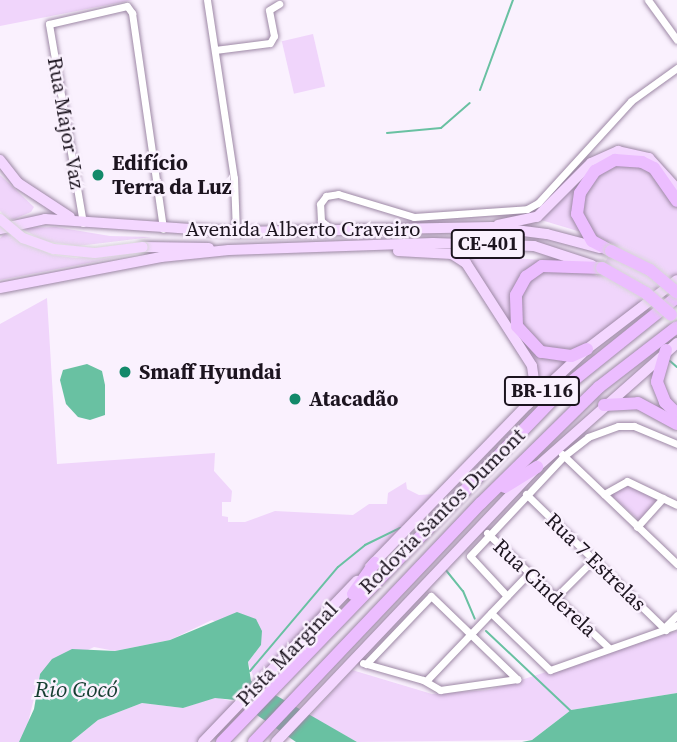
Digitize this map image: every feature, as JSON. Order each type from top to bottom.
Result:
[{"type":"highway","points":[[606,250],[586,233],[576,206],[583,184],[601,166],[624,159],[642,162],[654,168],[677,201]]},
{"type":"highway","name":"Avenida Alberto Craveiro","points":[[606,250],[650,270],[677,295]]},
{"type":"highway","points":[[587,349],[570,356],[541,352],[523,336],[514,304],[526,277],[542,266],[597,267]]},
{"type":"highway","name":"Avenida Alberto Craveiro","points":[[597,267],[646,293],[674,319]]},
{"type":"highway","name":"Rodovia Santos Dumont","points":[[222,742],[244,720],[288,664],[330,626],[424,520],[579,375],[677,295]]},
{"type":"highway","name":"Rodovia Santos Dumont","points":[[256,740],[481,503],[599,387],[677,327]]},
{"type":"highway","points":[[672,347],[657,382],[665,402],[677,414]]},
{"type":"highway","points":[[604,405],[638,404],[677,424]]},
{"type":"highway","points":[[481,503],[537,467]]},
{"type":"highway","points":[[330,626],[375,563]]},
{"type":"main road","points":[[492,227],[537,217],[591,163],[618,151],[649,158],[677,189]]},
{"type":"main road","name":"CE-401","points":[[0,160],[18,183],[45,204],[83,223]]},
{"type":"main road","name":"CE-401","points":[[0,219],[23,239],[54,249],[95,253],[143,247],[229,250]]},
{"type":"main road","name":"Avenida Alberto Craveiro","points":[[0,229],[28,219],[236,232],[492,227],[547,234],[606,250]]},
{"type":"main road","points":[[382,246],[452,254],[466,263],[532,366],[534,380],[527,405]]},
{"type":"main road","name":"Avenida Alberto Craveiro","points":[[0,288],[161,257],[229,250],[534,246],[597,267]]},
{"type":"main road","name":"BR-116","points":[[424,520],[527,405],[587,349],[677,281]]},
{"type":"main road","name":"BR-116","points":[[276,742],[320,697],[361,662],[457,552],[485,531],[537,467],[561,452],[604,405],[672,347]]},
{"type":"main road","name":"Pista Marginal","points":[[203,742],[234,710],[288,664],[375,563],[392,554]]},
{"type":"street","points":[[207,0],[233,178],[236,232]]},
{"type":"street","points":[[648,0],[677,40]]},
{"type":"street","points":[[215,50],[270,43],[274,36],[269,10],[279,4]]},
{"type":"street","name":"Rua Major Vaz","points":[[83,223],[49,24],[129,7],[163,229]]},
{"type":"street","points":[[335,231],[321,220],[320,204],[327,196],[338,194],[414,217],[527,209],[538,203],[631,101],[677,68]]},
{"type":"street","points":[[507,596],[471,561],[471,554],[485,531],[526,494],[561,452],[618,426],[634,426],[677,444]]},
{"type":"street","points":[[561,452],[677,564]]},
{"type":"street","points":[[604,494],[624,481],[677,505]]},
{"type":"street","name":"Rua 7 Estrelas","points":[[526,494],[665,629]]},
{"type":"street","points":[[637,527],[663,498]]},
{"type":"street","name":"Rua Cinderela","points":[[485,531],[609,648]]},
{"type":"street","points":[[555,598],[594,559]]},
{"type":"street","points":[[426,681],[528,573]]},
{"type":"street","points":[[431,596],[517,679],[440,690],[426,681],[361,662],[431,596]]},
{"type":"street","points":[[491,613],[550,670],[677,625]]},
{"type":"street","points":[[665,629],[677,615]]},
{"type":"shaded area","points":[[0,0],[133,0],[0,26]]},
{"type":"shaded area","points":[[313,34],[325,87],[294,94],[282,41]]},
{"type":"shaded area","points":[[629,163],[652,172],[677,206],[677,276],[581,348],[547,350],[525,332],[518,303],[530,278],[543,269],[574,268],[597,276],[615,245],[591,232],[582,208],[589,184],[609,165]]},
{"type":"shaded area","points":[[588,172],[580,183],[581,232],[541,220]]},
{"type":"shaded area","points":[[0,175],[34,207],[31,212],[9,221],[0,211]]},
{"type":"shaded area","points":[[56,227],[110,236],[152,237],[78,246],[44,241],[20,228]]},
{"type":"shaded area","points":[[6,233],[52,255],[76,258],[156,250],[0,280],[0,238]]},
{"type":"shaded area","points":[[465,254],[540,260],[517,281],[516,331],[533,352],[568,360],[537,389],[538,378]]},
{"type":"shaded area","points":[[47,298],[57,464],[215,453],[214,471],[232,491],[231,502],[222,502],[222,516],[228,517],[228,522],[245,522],[275,511],[353,515],[369,504],[387,504],[388,493],[406,482],[407,489],[419,495],[435,494],[256,684],[248,662],[261,645],[212,620],[170,640],[115,651],[94,647],[40,674],[25,735],[19,742],[0,742],[0,324]]},
{"type":"shaded area","points":[[625,483],[658,499],[640,521],[613,497],[611,492]]},
{"type":"shaded area","points":[[677,631],[677,693],[571,710],[532,740],[357,742],[310,716],[352,670],[432,694],[489,690]]},
{"type":"shaded area","points":[[215,697],[239,703],[203,742],[71,742],[98,720],[142,703],[183,708]]},
{"type":"water","points":[[87,364],[102,371],[105,385],[105,415],[90,420],[78,417],[66,404],[60,380],[63,370]]},
{"type":"water","name":"Rio Cocó","points":[[237,612],[256,619],[262,631],[261,645],[248,662],[251,681],[357,742],[296,742],[235,700],[215,698],[183,708],[142,703],[98,720],[71,742],[19,742],[34,709],[40,674],[52,659],[72,649],[115,651],[170,640]]},
{"type":"water","points":[[677,693],[677,742],[522,742],[532,740],[571,710]]},
{"type":"waterway","points":[[480,90],[513,0]]},
{"type":"waterway","points":[[387,133],[441,128],[470,103]]},
{"type":"waterway","points":[[670,361],[677,367]]},
{"type":"waterway","points":[[250,671],[338,567],[365,545],[400,528]]},
{"type":"waterway","points":[[445,569],[463,591],[475,619]]},
{"type":"waterway","points":[[486,631],[572,712]]},
{"type":"place","name":"Edifício Terra da Luz","points":[[98,175]]},
{"type":"place","name":"Smaff Hyundai","points":[[125,372]]},
{"type":"place","name":"Atacadão","points":[[295,399]]}]
